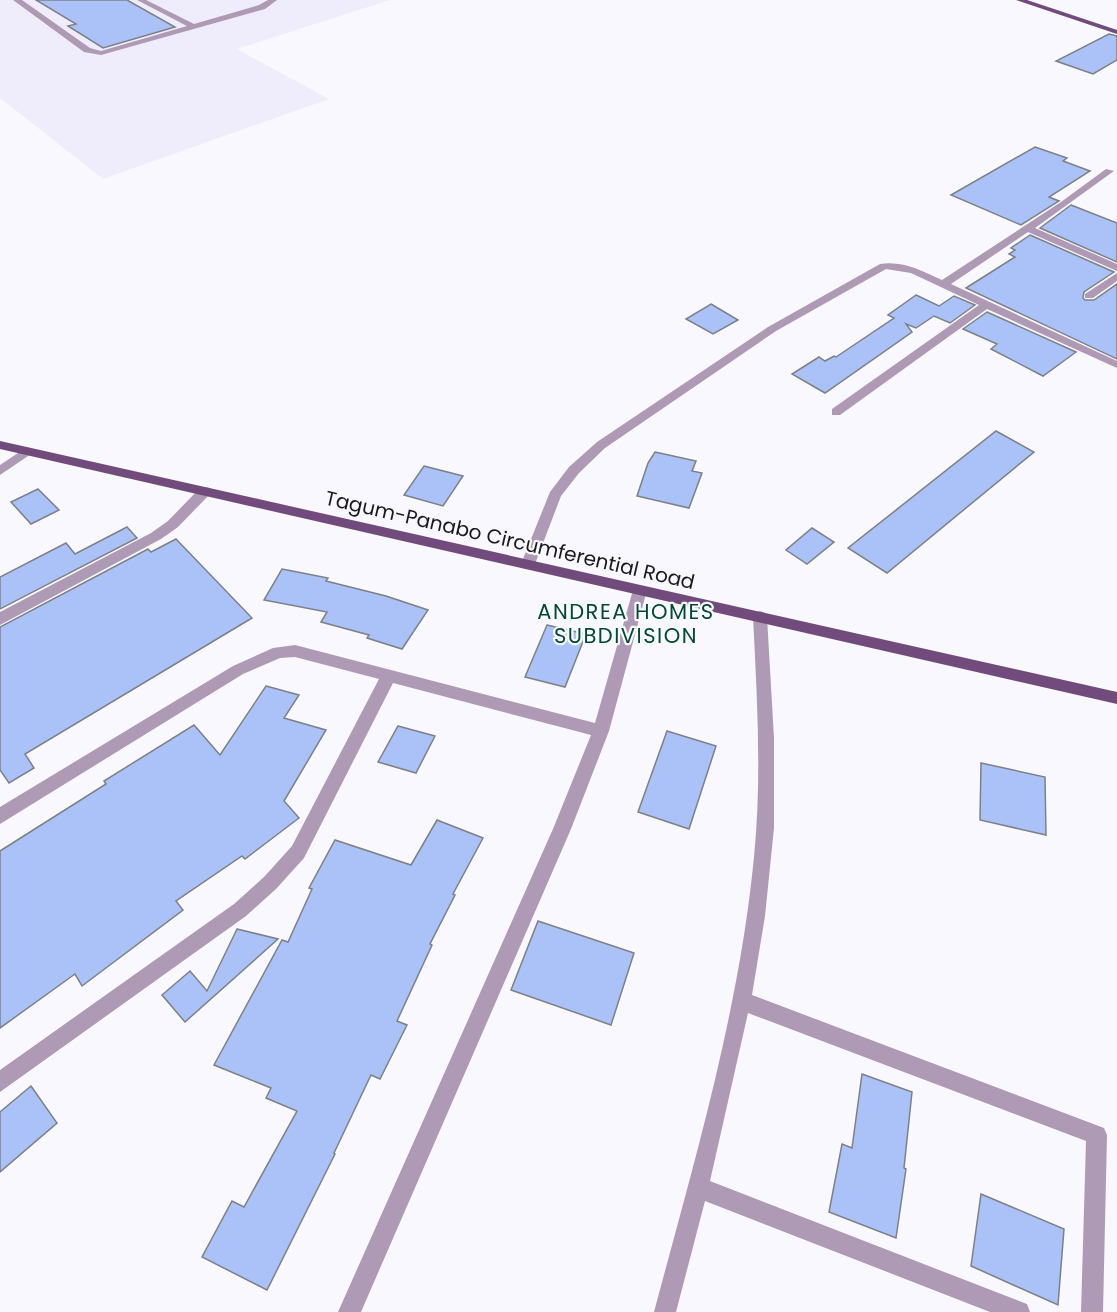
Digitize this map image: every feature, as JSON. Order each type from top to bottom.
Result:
[{"type":"main road","points":[[1020,0],[1117,32]]},
{"type":"main road","name":"Tagum-Panabo Circumferential Road","points":[[0,444],[1117,698]]},
{"type":"street","points":[[17,0],[92,52],[108,52],[262,7],[273,0]]},
{"type":"street","points":[[141,0],[194,27]]},
{"type":"street","points":[[943,284],[1109,171]]},
{"type":"street","points":[[1027,228],[1117,268]]},
{"type":"street","points":[[528,564],[555,495],[574,470],[601,446],[772,329],[884,266],[897,265],[912,269],[1117,365]]},
{"type":"street","points":[[1089,296],[1117,276]]},
{"type":"street","points":[[836,412],[987,304]]},
{"type":"street","points":[[0,471],[27,451]]},
{"type":"street","points":[[0,619],[156,536],[173,524],[205,490]]},
{"type":"street","points":[[349,1312],[562,829],[601,731],[640,590]]},
{"type":"street","points":[[665,1312],[698,1187],[741,1001],[763,857],[766,747],[760,617]]},
{"type":"street","points":[[0,816],[238,670],[278,651],[295,651],[601,731]]},
{"type":"street","points":[[0,1082],[240,910],[270,883],[298,852],[389,675]]},
{"type":"street","points":[[741,1001],[1097,1135],[1092,1312]]},
{"type":"street","points":[[698,1187],[1019,1312]]},
{"type":"shaded area","points":[[0,0],[390,0],[237,49],[329,99],[103,179],[0,98]]},
{"type":"building","points":[[36,0],[127,0],[175,27],[103,48],[68,26],[76,24]]},
{"type":"building","points":[[1109,34],[1117,36],[1117,60],[1093,74],[1056,61]]},
{"type":"building","points":[[1035,147],[1067,158],[1063,161],[1090,171],[1049,197],[1059,201],[1021,225],[951,195]]},
{"type":"building","points":[[1071,205],[1117,223],[1117,262],[1040,228]]},
{"type":"building","points":[[1030,235],[1114,272],[1084,292],[1083,298],[1094,300],[1117,284],[1117,359],[966,288],[1015,257],[1009,254],[1015,250],[1011,248]]},
{"type":"building","points":[[916,295],[939,306],[954,296],[975,305],[950,323],[934,316],[916,328],[906,324],[912,332],[825,393],[792,374],[819,357],[825,361],[836,357],[894,318],[888,315]]},
{"type":"building","points":[[711,304],[738,320],[713,334],[686,319]]},
{"type":"building","points":[[987,312],[1076,352],[1043,376],[991,349],[997,344],[963,329]]},
{"type":"building","points":[[996,431],[1034,452],[887,573],[848,548]]},
{"type":"building","points":[[655,452],[696,461],[692,471],[702,473],[689,508],[637,496],[648,463]]},
{"type":"building","points":[[424,466],[463,476],[443,506],[404,495]]},
{"type":"building","points":[[38,489],[59,510],[31,524],[11,502]]},
{"type":"building","points":[[127,527],[137,538],[0,609],[0,577],[66,543],[75,554]]},
{"type":"building","points":[[812,528],[834,542],[807,564],[786,550]]},
{"type":"building","points":[[176,539],[252,618],[25,754],[34,768],[9,783],[0,770],[0,627],[148,549],[151,552]]},
{"type":"building","points":[[282,569],[328,578],[326,581],[386,596],[428,610],[402,649],[367,638],[369,635],[321,622],[327,612],[264,600]]},
{"type":"building","points":[[547,625],[586,634],[565,687],[525,677]]},
{"type":"building","points":[[266,686],[299,695],[284,718],[326,730],[284,801],[299,818],[245,859],[242,856],[176,901],[183,910],[82,986],[75,974],[0,1028],[0,851],[106,784],[104,781],[194,725],[220,755]]},
{"type":"building","points":[[398,726],[435,736],[416,773],[378,762]]},
{"type":"building","points":[[667,731],[716,746],[689,829],[638,812]]},
{"type":"building","points":[[981,763],[1045,777],[1046,835],[980,820]]},
{"type":"building","points":[[437,820],[483,838],[453,894],[455,895],[430,944],[432,945],[397,1021],[407,1025],[380,1079],[371,1075],[335,1154],[267,1290],[202,1257],[232,1201],[244,1207],[297,1111],[266,1098],[271,1088],[214,1065],[282,940],[288,942],[312,889],[309,888],[335,840],[411,865]]},
{"type":"building","points":[[538,921],[634,953],[611,1025],[511,990]]},
{"type":"building","points":[[237,929],[278,939],[185,1022],[162,995],[190,971],[207,991]]},
{"type":"building","points":[[862,1074],[912,1092],[904,1168],[906,1169],[896,1238],[829,1212],[842,1144],[852,1148]]},
{"type":"building","points":[[31,1086],[57,1123],[0,1172],[0,1112]]},
{"type":"building","points":[[981,1194],[1064,1229],[1058,1305],[971,1266]]},
{"type":"district","name":"ANDREA HOMES SUBDIVISION","points":[[626,623]]}]
